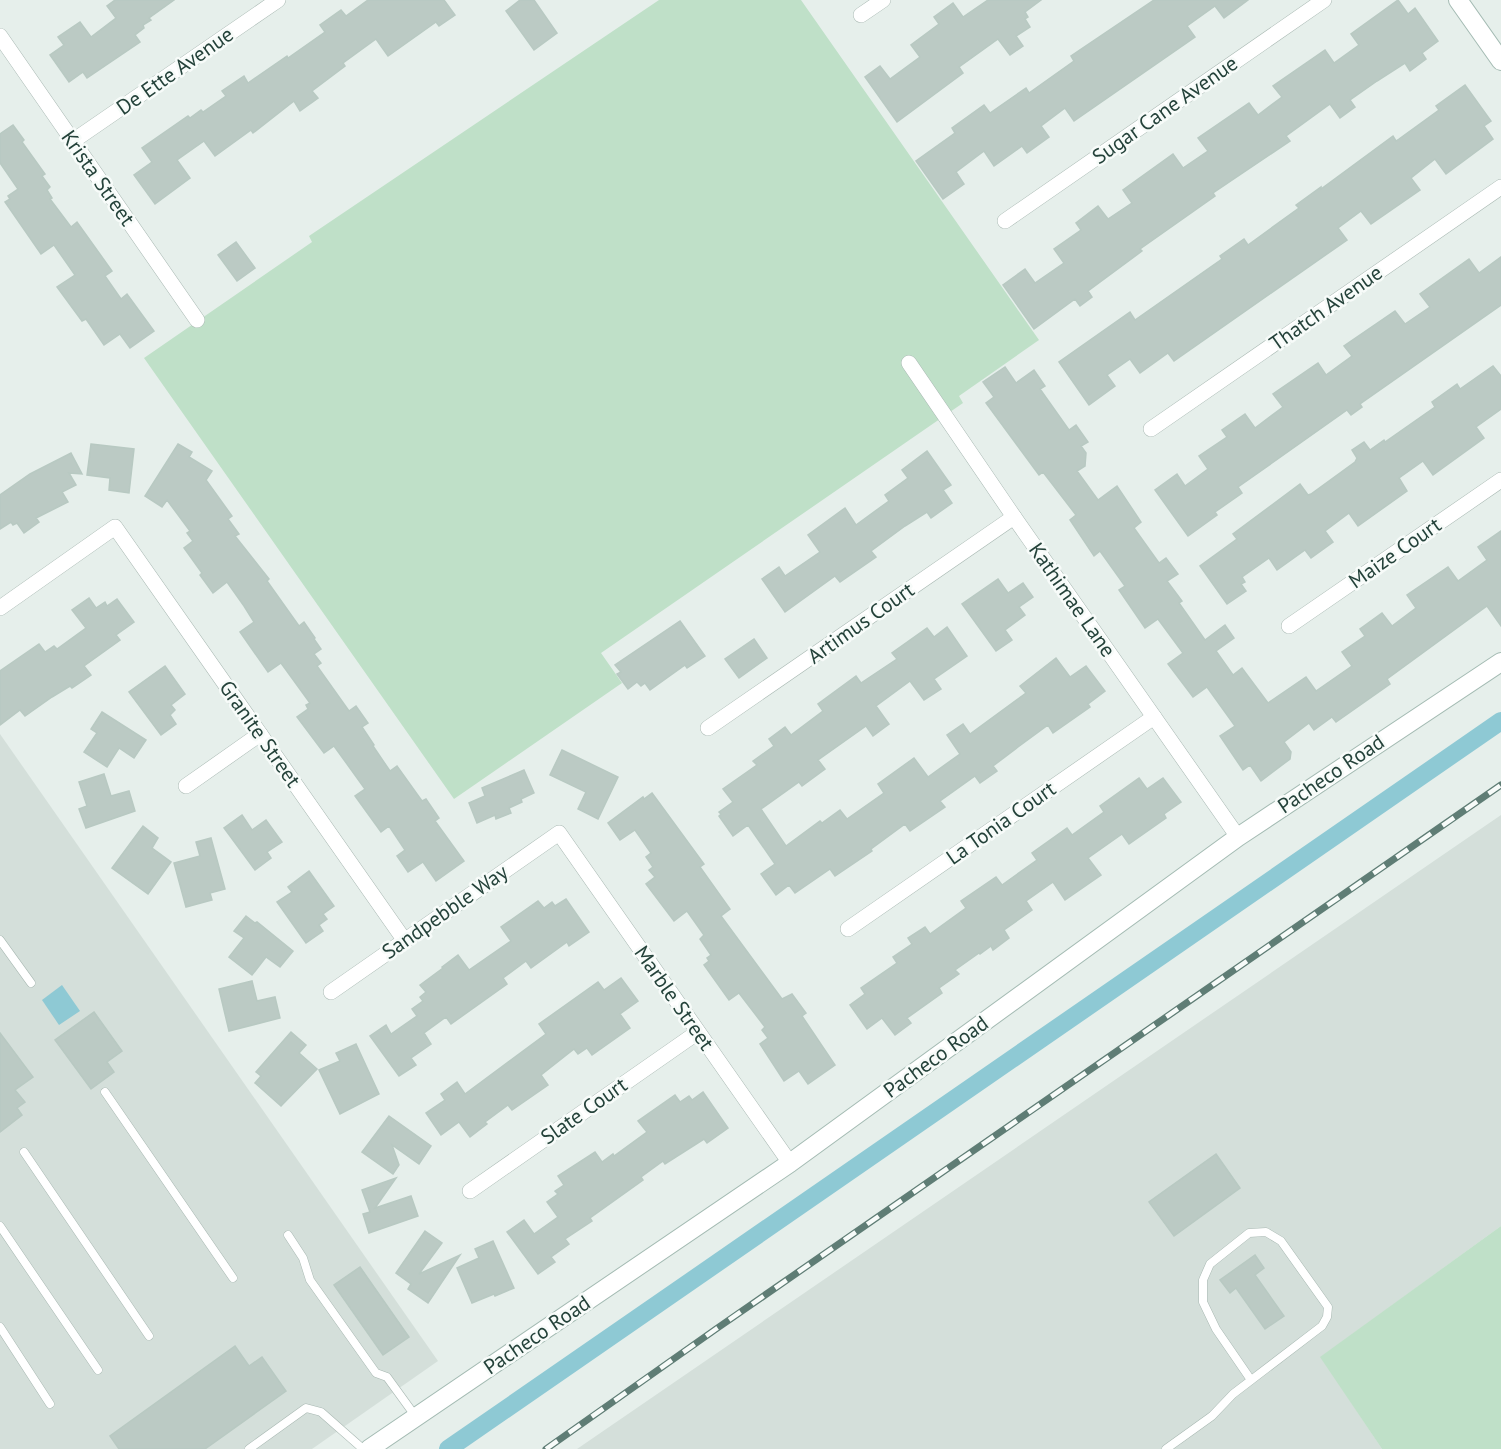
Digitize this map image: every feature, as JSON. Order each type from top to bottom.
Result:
[{"type":"street","name":"De Ette Avenue","points":[[73,141],[278,0]]},
{"type":"street","points":[[861,15],[883,0]]},
{"type":"street","name":"Sugar Cane Avenue","points":[[1005,221],[1324,0]]},
{"type":"street","points":[[1458,0],[1501,61]]},
{"type":"street","name":"Krista Street","points":[[0,36],[197,320]]},
{"type":"street","name":"Thatch Avenue","points":[[1151,429],[1501,187]]},
{"type":"street","name":"Kathimae Lane","points":[[909,363],[1238,837]]},
{"type":"street","name":"Maize Court","points":[[1289,626],[1501,480]]},
{"type":"street","name":"Artimus Court","points":[[708,728],[1014,517]]},
{"type":"street","name":"Granite Street","points":[[0,608],[115,527],[405,941]]},
{"type":"street","name":"Pacheco Road","points":[[369,1449],[790,1163],[1238,837],[1501,662]]},
{"type":"street","name":"La Tonia Court","points":[[848,929],[1154,717]]},
{"type":"street","points":[[186,786],[260,734]]},
{"type":"street","name":"Sandpebble Way","points":[[331,992],[559,833]]},
{"type":"street","name":"Marble Street","points":[[559,833],[790,1163]]},
{"type":"street","name":"Slate Court","points":[[470,1191],[698,1032]]},
{"type":"lane","points":[[0,940],[31,983]]},
{"type":"lane","points":[[105,1092],[233,1278]]},
{"type":"lane","points":[[24,1152],[149,1336]]},
{"type":"lane","points":[[0,1226],[98,1370]]},
{"type":"lane","points":[[1166,1449],[1212,1416],[1233,1394],[1322,1326],[1328,1317],[1328,1306],[1281,1241],[1266,1232],[1249,1233],[1210,1264],[1203,1280],[1203,1302],[1216,1329],[1251,1380]]},
{"type":"lane","points":[[288,1235],[303,1258],[310,1281],[376,1373],[387,1377],[416,1417]]},
{"type":"lane","points":[[0,1327],[50,1404]]},
{"type":"lane","points":[[249,1449],[306,1408],[321,1412],[363,1449]]},
{"type":"shaded area","points":[[0,734],[438,1361],[312,1449],[0,1449]]},
{"type":"shaded area","points":[[1501,815],[1501,1226],[1321,1357],[1382,1449],[577,1449]]},
{"type":"green space","points":[[659,0],[801,0],[1039,340],[959,396],[963,403],[601,653],[622,683],[454,799],[144,358],[312,242],[309,236]]},
{"type":"green space","points":[[1501,1226],[1501,1449],[1382,1449],[1320,1357]]},
{"type":"water","points":[[62,985],[80,1011],[59,1025],[42,1000]]},
{"type":"building","points":[[115,0],[174,0],[143,25],[144,28],[135,35],[140,42],[87,78],[83,72],[69,82],[50,55],[64,45],[58,37],[80,22],[91,37],[116,18],[107,6]]},
{"type":"building","points":[[368,0],[444,0],[455,15],[439,26],[436,22],[388,56],[376,39],[343,63],[345,66],[312,91],[318,98],[300,111],[294,101],[253,133],[251,130],[215,156],[204,141],[177,160],[190,178],[155,204],[134,175],[152,162],[142,148],[188,116],[190,118],[201,110],[203,112],[226,96],[222,91],[244,76],[248,83],[287,56],[288,58],[325,32],[320,25],[341,10],[346,16]]},
{"type":"building","points":[[520,0],[534,0],[557,33],[534,50],[506,11]]},
{"type":"building","points":[[988,0],[1041,0],[1025,12],[1028,17],[1025,19],[1030,27],[1016,36],[1023,46],[1010,55],[998,39],[959,67],[963,73],[897,122],[865,77],[880,66],[890,79],[920,57],[911,45],[939,24],[934,17],[953,3],[963,17]]},
{"type":"building","points":[[1154,0],[1248,0],[1224,18],[1215,6],[1187,26],[1195,37],[1074,121],[1065,108],[1041,126],[1049,137],[1027,153],[1022,146],[994,166],[984,151],[956,172],[964,184],[943,199],[916,161],[955,133],[952,128],[984,105],[990,113],[1026,88],[1029,93],[1074,61],[1071,56]]},
{"type":"building","points":[[1398,0],[1408,14],[1415,8],[1438,41],[1422,53],[1426,59],[1410,71],[1405,63],[1377,81],[1350,100],[1355,107],[1340,118],[1330,104],[1286,136],[1290,141],[1213,193],[1215,196],[1140,249],[1142,251],[1088,291],[1092,297],[1080,306],[1075,299],[1034,329],[1003,285],[1025,269],[1035,283],[1064,263],[1054,249],[1081,230],[1076,223],[1098,206],[1108,219],[1132,203],[1123,190],[1173,154],[1183,168],[1208,151],[1198,138],[1249,103],[1258,115],[1282,97],[1273,86],[1325,50],[1334,63],[1359,45],[1351,34]]},
{"type":"building","points":[[1465,85],[1491,121],[1484,126],[1493,139],[1446,174],[1435,159],[1411,178],[1420,190],[1371,224],[1361,211],[1338,228],[1347,240],[1174,361],[1168,353],[1140,373],[1130,359],[1107,375],[1115,386],[1089,405],[1059,362],[1130,312],[1135,320],[1222,259],[1220,256],[1244,239],[1248,245],[1299,208],[1296,205],[1393,136],[1396,141],[1439,110],[1436,106]]},
{"type":"building","points":[[13,125],[45,174],[42,176],[50,187],[47,190],[52,198],[50,199],[71,227],[77,222],[112,271],[105,276],[121,299],[127,294],[154,331],[130,348],[120,334],[104,345],[86,319],[82,321],[57,287],[75,275],[54,245],[41,254],[5,202],[10,199],[8,196],[18,189],[0,163],[0,134]]},
{"type":"building","points":[[236,242],[255,268],[237,281],[218,255]]},
{"type":"building","points":[[1501,257],[1501,305],[1360,404],[1362,407],[1351,415],[1347,410],[1238,487],[1242,493],[1215,512],[1217,515],[1188,536],[1155,490],[1177,474],[1185,486],[1208,469],[1199,456],[1227,437],[1222,430],[1245,414],[1255,428],[1283,407],[1273,394],[1318,363],[1326,375],[1352,356],[1344,346],[1395,311],[1405,324],[1430,307],[1420,294],[1469,259],[1479,273]]},
{"type":"building","points":[[1493,366],[1501,376],[1501,409],[1476,427],[1484,438],[1433,475],[1423,461],[1399,478],[1407,491],[1358,526],[1349,513],[1325,531],[1333,542],[1311,558],[1305,550],[1277,570],[1269,558],[1242,577],[1245,582],[1241,584],[1246,591],[1227,604],[1200,566],[1237,539],[1233,534],[1300,484],[1308,495],[1311,494],[1355,462],[1357,458],[1352,450],[1364,442],[1370,450],[1384,440],[1385,442],[1435,407],[1432,402],[1457,384],[1460,389]]},
{"type":"building","points":[[1005,367],[1016,383],[1034,370],[1045,386],[1040,389],[1069,430],[1076,425],[1088,442],[1081,446],[1086,453],[1085,466],[1077,471],[1098,500],[1117,486],[1141,522],[1134,528],[1159,563],[1166,558],[1178,574],[1167,581],[1182,601],[1179,603],[1205,640],[1225,625],[1234,638],[1216,651],[1233,675],[1242,668],[1268,703],[1306,677],[1316,691],[1352,666],[1342,652],[1365,636],[1360,629],[1382,613],[1392,626],[1416,608],[1407,595],[1448,567],[1458,581],[1487,560],[1478,547],[1501,531],[1501,626],[1487,606],[1387,679],[1390,684],[1336,722],[1332,717],[1314,730],[1309,723],[1284,742],[1291,752],[1290,759],[1261,781],[1250,765],[1243,770],[1220,736],[1235,726],[1207,687],[1193,697],[1168,664],[1183,653],[1158,619],[1145,628],[1119,590],[1125,586],[1100,551],[1094,556],[1070,520],[1076,515],[1043,472],[1039,475],[986,403],[994,397],[983,382]]},
{"type":"building","points":[[91,444],[134,449],[129,493],[109,490],[110,478],[87,475]]},
{"type":"building","points":[[178,444],[192,452],[189,457],[212,471],[206,480],[232,516],[228,519],[239,534],[235,536],[269,579],[267,581],[299,626],[304,622],[315,638],[321,649],[314,654],[321,663],[317,666],[349,711],[356,706],[368,723],[362,727],[390,771],[397,766],[422,801],[426,799],[439,818],[435,821],[464,861],[436,881],[423,862],[408,872],[397,856],[405,850],[389,826],[381,832],[355,796],[365,789],[334,746],[324,753],[297,717],[308,709],[306,705],[310,703],[281,663],[268,672],[240,632],[254,622],[244,606],[227,582],[213,593],[184,548],[193,541],[187,533],[190,531],[167,500],[162,507],[145,496]]},
{"type":"building","points":[[927,451],[951,485],[943,490],[952,503],[931,518],[927,512],[905,526],[871,551],[876,557],[840,582],[835,576],[785,612],[762,579],[779,567],[785,576],[820,552],[808,535],[845,508],[856,525],[889,501],[885,495],[908,478],[902,470]]},
{"type":"building","points":[[71,453],[82,474],[69,473],[76,485],[62,492],[68,502],[36,518],[39,522],[24,533],[17,523],[13,525],[11,522],[0,529],[0,495],[30,474]]},
{"type":"building","points":[[998,579],[1008,593],[1023,583],[1033,597],[1019,607],[1025,615],[1005,630],[1012,640],[996,651],[962,604]]},
{"type":"building","points":[[89,598],[96,608],[105,602],[107,606],[117,599],[134,622],[116,635],[120,640],[84,666],[91,675],[72,688],[70,686],[52,697],[25,716],[20,710],[0,725],[0,671],[39,644],[45,652],[54,646],[57,649],[86,628],[72,610]]},
{"type":"building","points":[[680,621],[705,656],[687,668],[685,665],[650,690],[645,683],[641,686],[637,682],[628,689],[617,674],[621,672],[615,665]]},
{"type":"building","points":[[947,627],[967,656],[934,679],[941,689],[924,700],[910,681],[876,706],[889,724],[873,736],[866,726],[818,760],[825,769],[802,786],[799,782],[761,809],[786,846],[820,821],[822,823],[840,810],[847,819],[884,793],[878,784],[914,758],[928,777],[960,754],[947,735],[963,724],[970,734],[1026,693],[1020,686],[1056,658],[1070,677],[1086,666],[1105,691],[1088,704],[1090,707],[1053,733],[1048,725],[1018,747],[993,766],[997,771],[980,783],[975,776],[940,801],[945,807],[910,831],[905,824],[871,849],[872,851],[835,876],[830,869],[795,893],[789,885],[776,895],[761,874],[775,864],[748,825],[733,836],[719,816],[721,814],[719,812],[733,802],[723,789],[757,765],[753,761],[774,746],[769,739],[785,727],[791,735],[823,711],[818,704],[856,676],[861,683],[897,659],[892,653],[927,628],[934,637]]},
{"type":"building","points":[[754,639],[767,658],[739,678],[725,659]]},
{"type":"building","points":[[165,666],[185,694],[171,705],[175,710],[170,715],[176,724],[161,735],[129,692]]},
{"type":"building","points":[[102,712],[146,740],[134,758],[119,748],[107,767],[84,752],[97,733],[91,729]]},
{"type":"building","points":[[562,750],[618,777],[598,819],[578,809],[586,792],[550,775]]},
{"type":"building","points":[[524,770],[534,793],[509,808],[511,813],[496,819],[495,815],[477,823],[469,803],[485,796],[482,788]]},
{"type":"building","points":[[104,774],[111,796],[129,791],[135,811],[86,828],[79,809],[87,806],[79,782]]},
{"type":"building","points":[[1139,778],[1147,789],[1163,778],[1181,802],[1164,814],[1166,818],[1129,844],[1122,834],[1088,858],[1101,875],[1065,900],[1053,882],[1026,901],[1032,910],[1004,930],[1009,938],[993,950],[991,946],[979,953],[955,970],[959,974],[939,988],[942,993],[907,1018],[911,1023],[895,1035],[882,1018],[867,1029],[850,1005],[865,994],[861,988],[897,963],[893,957],[912,944],[908,938],[925,927],[930,934],[966,908],[961,901],[996,877],[1002,885],[1037,860],[1032,853],[1067,828],[1072,835],[1104,812],[1100,806]]},
{"type":"building","points":[[652,793],[704,864],[700,867],[730,909],[721,916],[782,999],[792,994],[806,1013],[802,1016],[835,1065],[808,1084],[799,1071],[784,1081],[760,1044],[768,1038],[762,1030],[765,1027],[739,993],[729,1000],[704,965],[709,961],[707,958],[711,955],[700,939],[704,935],[687,911],[674,921],[646,884],[655,877],[649,870],[653,867],[646,857],[651,853],[635,830],[620,840],[608,823]]},
{"type":"building","points":[[242,815],[252,830],[266,820],[282,842],[267,852],[271,858],[255,870],[224,828]]},
{"type":"building","points":[[143,826],[158,838],[152,848],[171,862],[148,894],[112,868]]},
{"type":"building","points":[[211,838],[225,889],[210,893],[212,900],[186,907],[174,863],[200,856],[196,842]]},
{"type":"building","points":[[309,871],[334,906],[323,914],[327,919],[319,925],[323,931],[306,943],[277,902],[292,892],[288,887]]},
{"type":"building","points":[[566,899],[589,932],[569,946],[567,942],[531,968],[526,961],[503,978],[507,984],[451,1024],[446,1017],[424,1033],[431,1044],[411,1058],[416,1065],[399,1076],[370,1036],[386,1025],[391,1034],[417,1016],[412,1009],[423,1001],[420,997],[426,992],[420,985],[458,955],[469,970],[511,941],[501,927],[538,901],[544,908],[552,902],[555,906]]},
{"type":"building","points":[[246,916],[293,951],[280,967],[266,957],[252,975],[229,957],[244,938],[234,931]]},
{"type":"building","points":[[621,978],[638,1001],[620,1014],[630,1028],[592,1055],[587,1048],[578,1054],[574,1049],[541,1075],[548,1085],[512,1110],[508,1105],[485,1122],[487,1124],[470,1137],[459,1122],[441,1135],[426,1113],[445,1100],[441,1094],[457,1082],[465,1094],[546,1034],[539,1024],[598,982],[604,990]]},
{"type":"building","points":[[252,981],[257,1001],[275,997],[280,1018],[229,1031],[219,989]]},
{"type":"building","points":[[94,1012],[122,1051],[107,1062],[114,1072],[91,1089],[55,1040]]},
{"type":"building","points":[[291,1032],[306,1045],[299,1053],[317,1069],[281,1106],[255,1083],[261,1076],[256,1072]]},
{"type":"building","points":[[0,1033],[33,1077],[15,1090],[25,1102],[17,1108],[22,1115],[0,1132]]},
{"type":"building","points":[[356,1044],[379,1094],[340,1114],[319,1070],[340,1061],[336,1053]]},
{"type":"building","points":[[703,1092],[728,1128],[707,1143],[704,1139],[665,1164],[663,1161],[641,1177],[643,1180],[590,1218],[592,1221],[565,1239],[569,1244],[551,1257],[555,1262],[538,1274],[507,1232],[524,1220],[534,1234],[558,1217],[547,1202],[558,1194],[555,1191],[564,1185],[558,1176],[595,1152],[602,1162],[613,1154],[614,1156],[647,1132],[638,1121],[675,1095],[680,1102],[689,1096],[692,1100]]},
{"type":"building","points":[[389,1116],[431,1146],[419,1164],[392,1145],[399,1165],[393,1174],[362,1152]]},
{"type":"building","points":[[1216,1154],[1240,1188],[1174,1236],[1149,1202]]},
{"type":"building","points":[[396,1178],[375,1208],[411,1196],[418,1216],[369,1233],[363,1214],[370,1212],[362,1190]]},
{"type":"building","points":[[425,1231],[442,1243],[419,1274],[460,1255],[428,1303],[408,1289],[411,1284],[396,1273]]},
{"type":"building","points":[[493,1241],[514,1288],[472,1303],[457,1268],[479,1258],[475,1249]]},
{"type":"building","points":[[1255,1255],[1264,1268],[1255,1275],[1284,1316],[1265,1329],[1236,1288],[1230,1293],[1220,1280]]},
{"type":"building","points":[[360,1267],[409,1337],[383,1355],[334,1285]]},
{"type":"building","points":[[235,1346],[249,1366],[262,1357],[286,1391],[205,1449],[119,1449],[110,1436]]},
{"type":"waterway","points":[[448,1449],[1501,721]]},
{"type":"railway","points":[[546,1449],[1501,785]]}]
